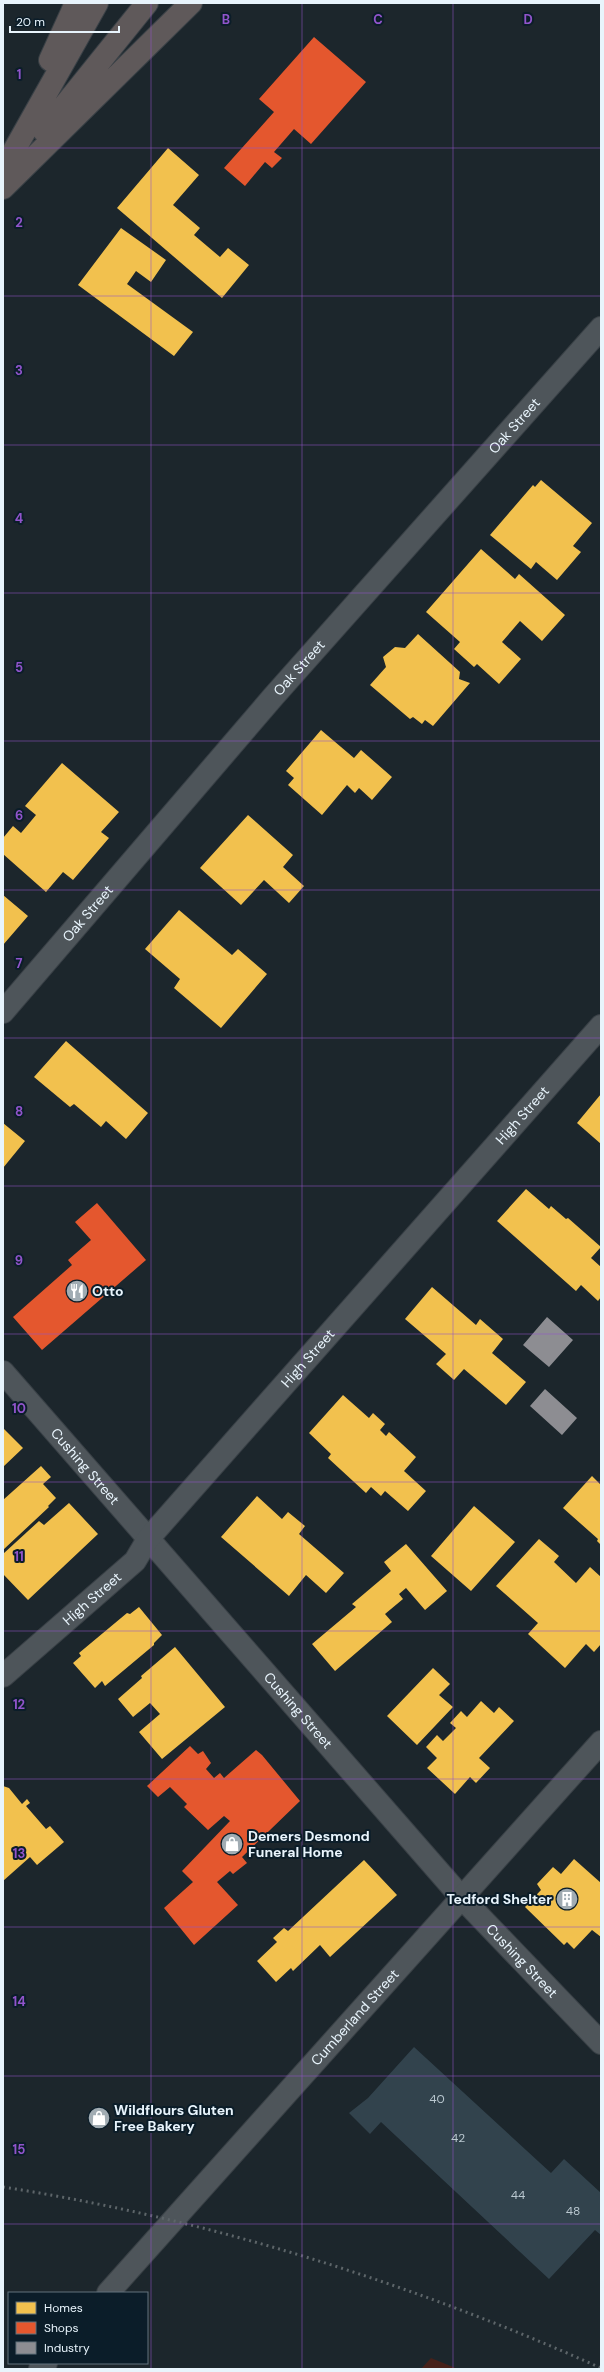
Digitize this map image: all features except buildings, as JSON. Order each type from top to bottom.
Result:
[{"type":"highway","points":[[3,161],[76,3]]},
{"type":"highway","points":[[3,170],[97,3]]},
{"type":"highway","points":[[3,182],[147,3]]},
{"type":"highway","points":[[3,188],[191,3]]},
{"type":"street","name":"Oak Street","points":[[3,1012],[273,697],[601,328]]},
{"type":"street","name":"High Street","points":[[3,1676],[135,1561],[148,1539],[601,1026]]},
{"type":"street","name":"Cushing Street","points":[[3,1372],[461,1897],[601,2043]]},
{"type":"street","name":"Cumberland Street","points":[[109,2292],[601,1742]]},
{"type":"shaded area","points":[[431,2358],[458,2369],[421,2369]]},
{"type":"railway","points":[[3,2187],[80,2200],[157,2217],[233,2236],[308,2258],[383,2282],[456,2308],[601,2368]]},
{"type":"place","name":"Otto","points":[[77,1291]]},
{"type":"place","name":"Demers Desmond Funeral Home","points":[[232,1844]]},
{"type":"place","name":"Tedford Shelter","points":[[567,1899]]},
{"type":"place","name":"Wildflours Gluten Free Bakery","points":[[99,2118]]}]
